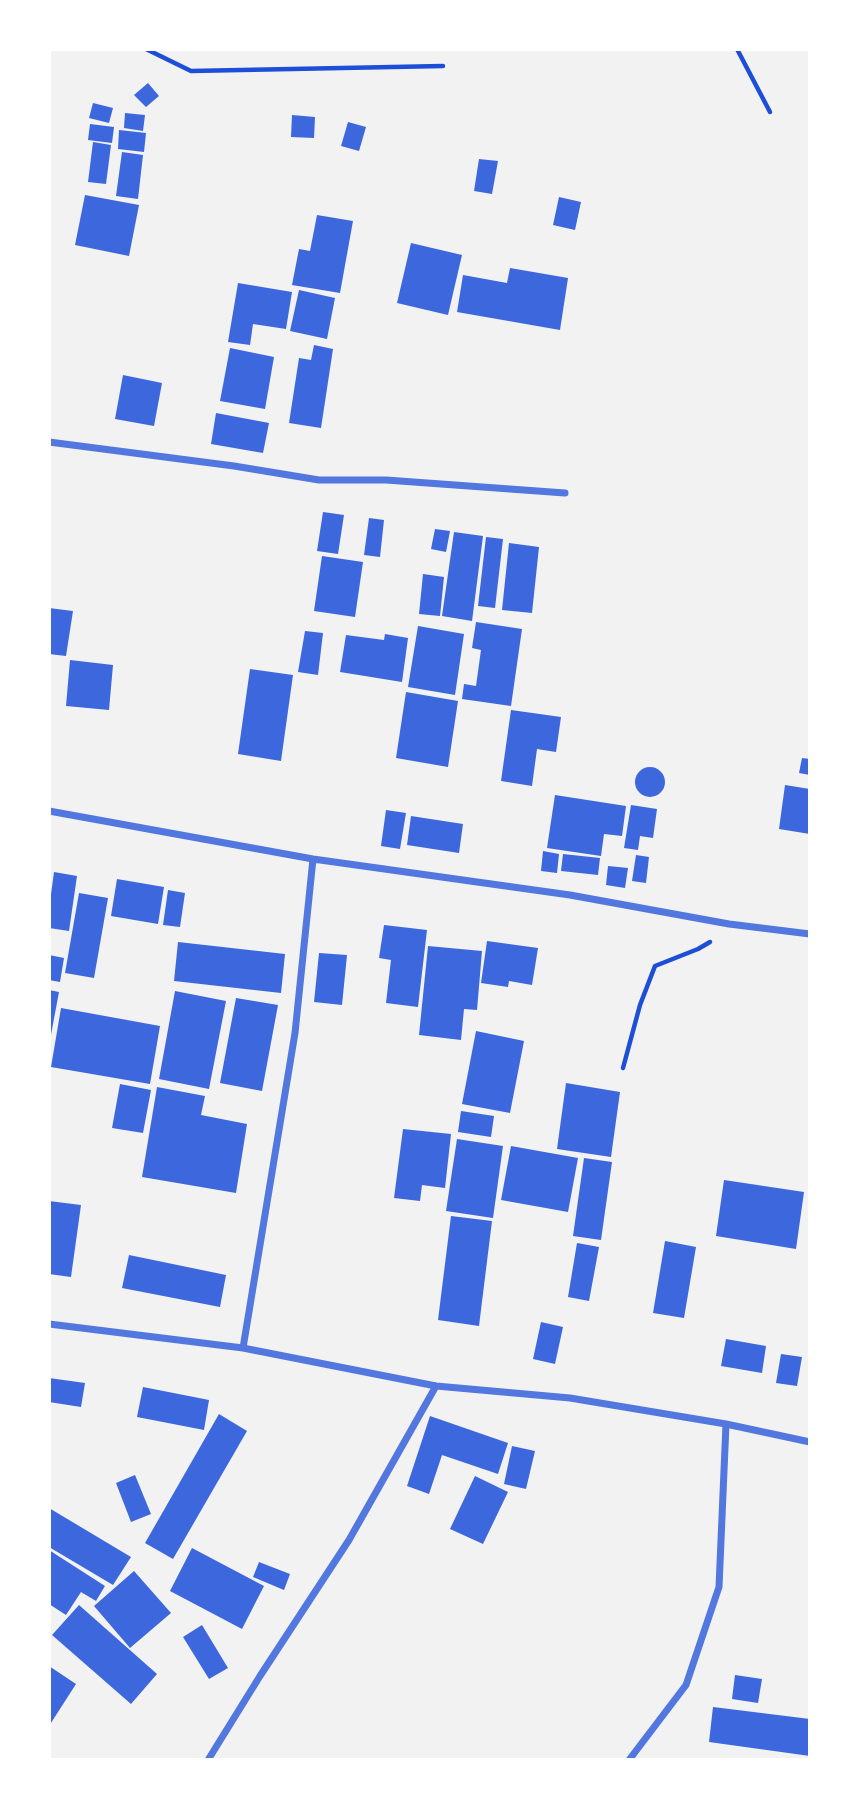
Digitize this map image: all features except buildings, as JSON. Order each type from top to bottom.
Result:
[{"type":"street","points":[[49,442],[319,480],[386,480],[565,493]]},
{"type":"street","points":[[49,811],[313,859],[570,895],[729,924],[810,934]]},
{"type":"street","points":[[243,1348],[295,1033],[313,859]]},
{"type":"street","points":[[49,1324],[243,1348],[436,1386],[570,1398],[726,1424],[810,1442]]},
{"type":"street","points":[[208,1760],[349,1540],[436,1386]]},
{"type":"street","points":[[629,1760],[686,1685],[719,1587],[726,1424]]},
{"type":"path","points":[[146,49],[191,71],[443,66]]},
{"type":"path","points":[[737,49],[770,112]]},
{"type":"path","points":[[623,1068],[640,1005],[655,966],[698,949],[720,936],[729,924]]}]
